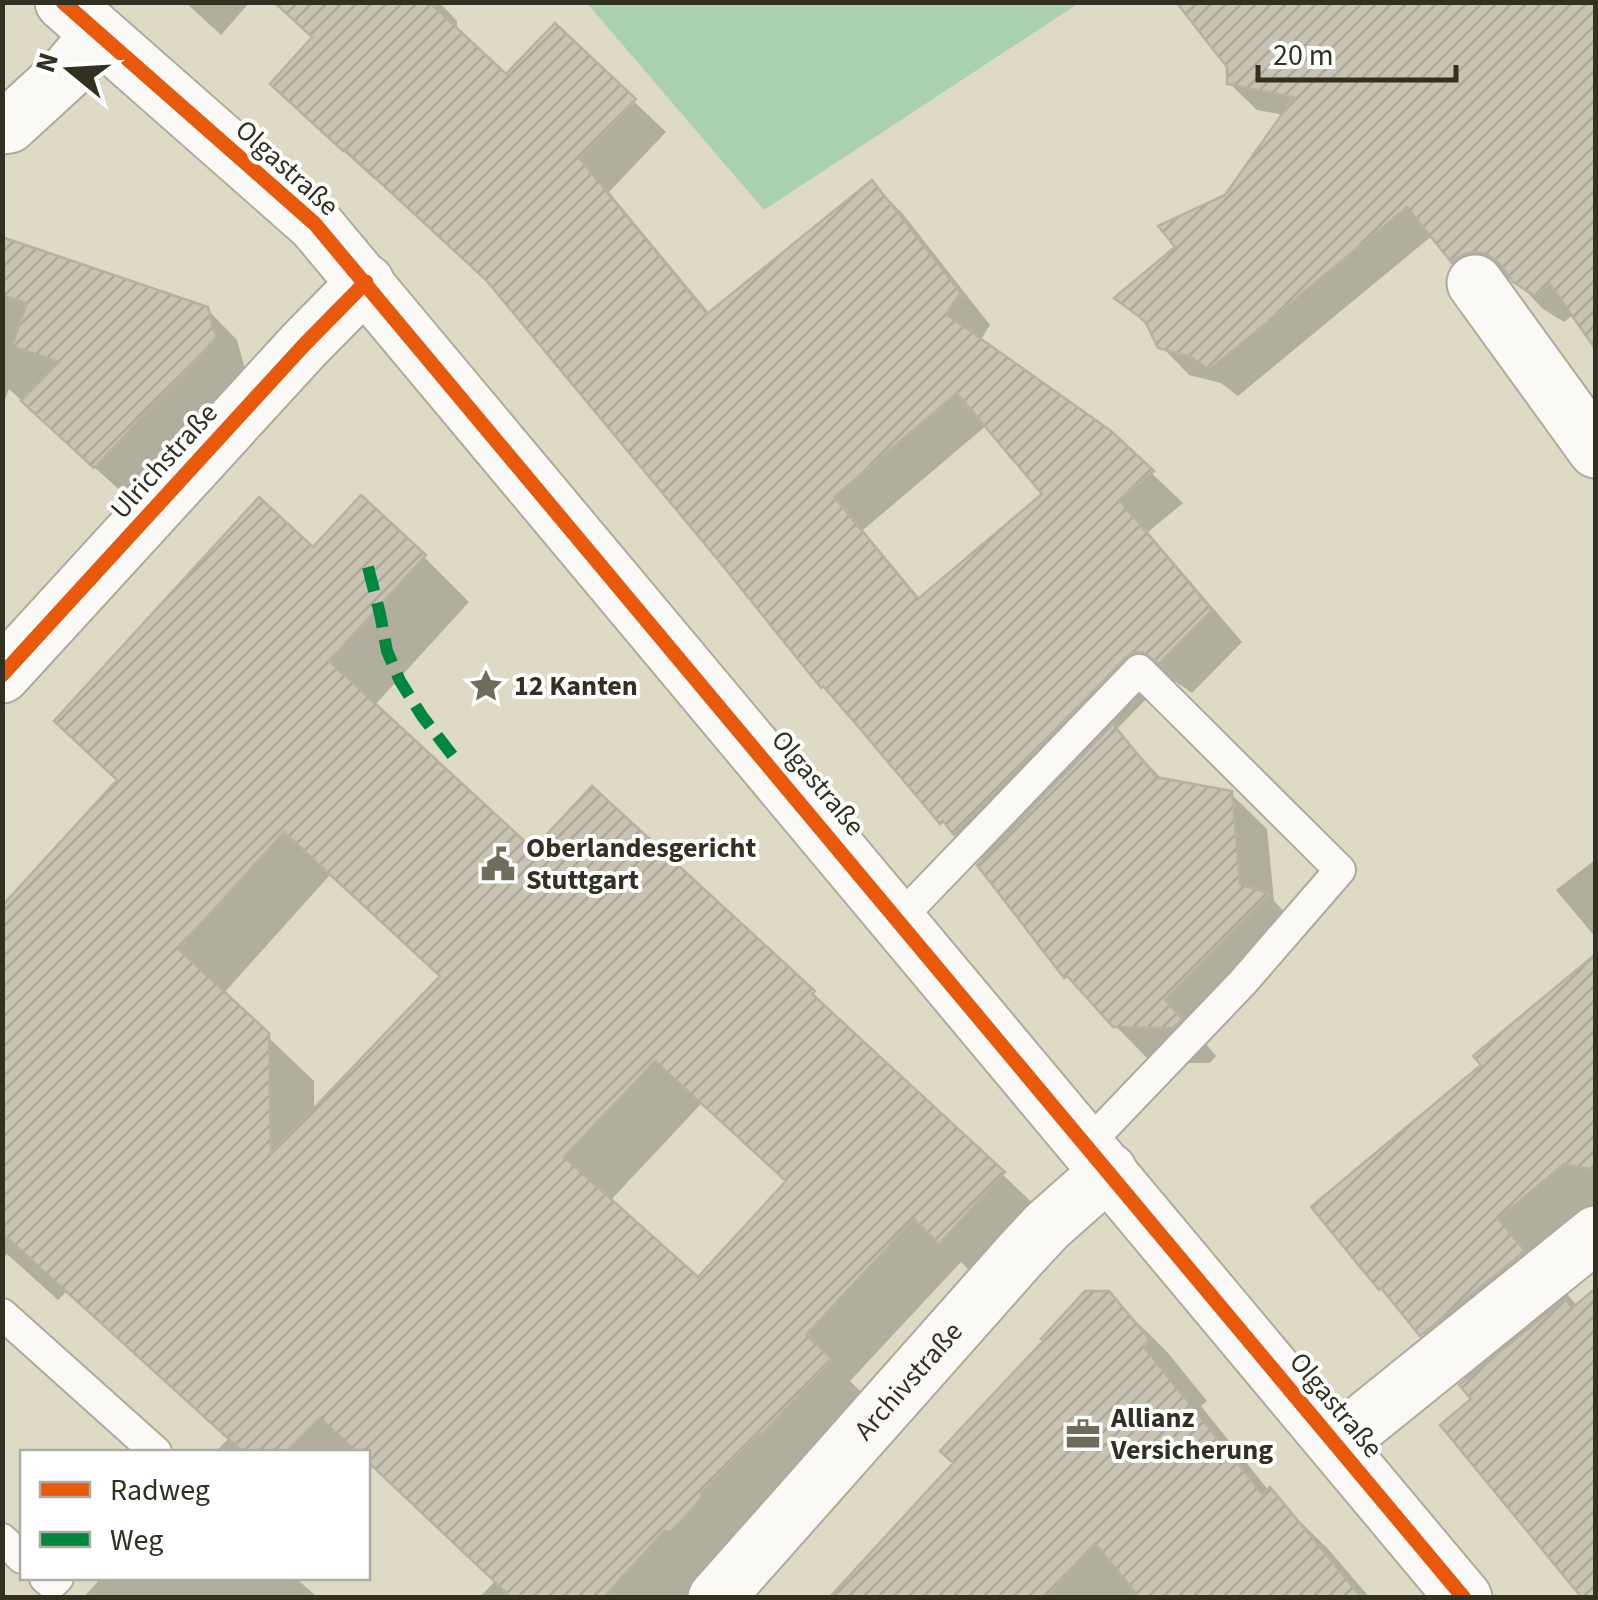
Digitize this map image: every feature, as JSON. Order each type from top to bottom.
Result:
[{"type":"street","points":[[2,126],[69,70],[80,18]]},
{"type":"street","name":"Olgastraße","points":[[80,18],[316,224],[1464,1598]]},
{"type":"street","name":"Ulrichstraße","points":[[2,675],[366,282]]},
{"type":"street","points":[[1475,283],[1596,450]]},
{"type":"street","name":"Archivstraße","points":[[716,1598],[1047,1226],[1098,1158]]},
{"type":"street","points":[[1336,1444],[1596,1234]]},
{"type":"lane","points":[[899,919],[1139,670],[1340,870],[1098,1158]]},
{"type":"lane","points":[[2,1314],[154,1450]]},
{"type":"green space","points":[[587,3],[1079,3],[764,210]]},
{"type":"building","points":[[274,2],[429,2],[506,74],[555,23],[636,99],[580,159],[707,314],[872,180],[963,296],[959,295],[946,314],[1111,431],[1154,471],[1119,500],[1212,610],[1159,664],[1143,652],[1126,657],[954,835],[943,821],[940,824],[821,688],[486,280],[270,84],[312,37]],"holes":[[[957,393],[1042,494],[918,599],[834,497]]]},
{"type":"building","points":[[1176,2],[1596,2],[1596,350],[1550,284],[1535,296],[1513,282],[1487,254],[1471,252],[1452,263],[1407,207],[1209,370],[1191,357],[1158,348],[1145,321],[1114,298],[1175,247],[1158,226],[1225,195],[1294,97],[1227,84],[1227,67]]},
{"type":"building","points":[[2,237],[208,307],[216,338],[94,468],[21,401],[59,362],[12,346],[27,303],[2,295]]},
{"type":"building","points":[[361,495],[426,555],[329,661],[533,849],[592,786],[1005,1172],[939,1244],[914,1219],[806,1335],[832,1359],[701,1493],[702,1497],[685,1517],[670,1532],[664,1531],[603,1598],[512,1598],[370,1464],[370,1450],[355,1450],[320,1418],[288,1450],[241,1450],[2,1233],[2,906],[117,780],[54,721],[259,497],[313,547]],"holes":[[[284,832],[440,976],[271,1153],[269,1033],[178,949]],[[655,1061],[786,1181],[698,1277],[564,1157]]]},
{"type":"building","points":[[1113,724],[1156,777],[1232,791],[1240,884],[1270,894],[1165,1000],[1182,1019],[1173,1028],[1113,1027],[1067,976],[1064,978],[977,865]]},
{"type":"building","points":[[1596,954],[1596,1170],[1564,1164],[1498,1219],[1525,1251],[1420,1336],[1311,1207],[1481,1065],[1473,1056]]},
{"type":"building","points":[[1596,1288],[1596,1598],[1582,1598],[1440,1425],[1471,1399],[1459,1385],[1565,1299],[1572,1308]]},
{"type":"building","name":"Allianz Versicherung","points":[[1085,1291],[1109,1291],[1150,1340],[1143,1346],[1262,1494],[1270,1487],[1362,1598],[1140,1598],[1095,1543],[1045,1598],[829,1598],[953,1463],[940,1451]]},
{"type":"marked path","points":[[368,567],[387,651],[400,681],[459,764]]},
{"type":"cycle path","points":[[63,2],[315,224],[1464,1598]]},
{"type":"cycle path","points":[[2,675],[366,282]]},
{"type":"place","name":"12 Kanten","points":[[486,686]]},
{"type":"place","name":"Oberlandesgericht Stuttgart","points":[[498,864]]},
{"type":"place","name":"Allianz Versicherung","points":[[1083,1434]]}]
